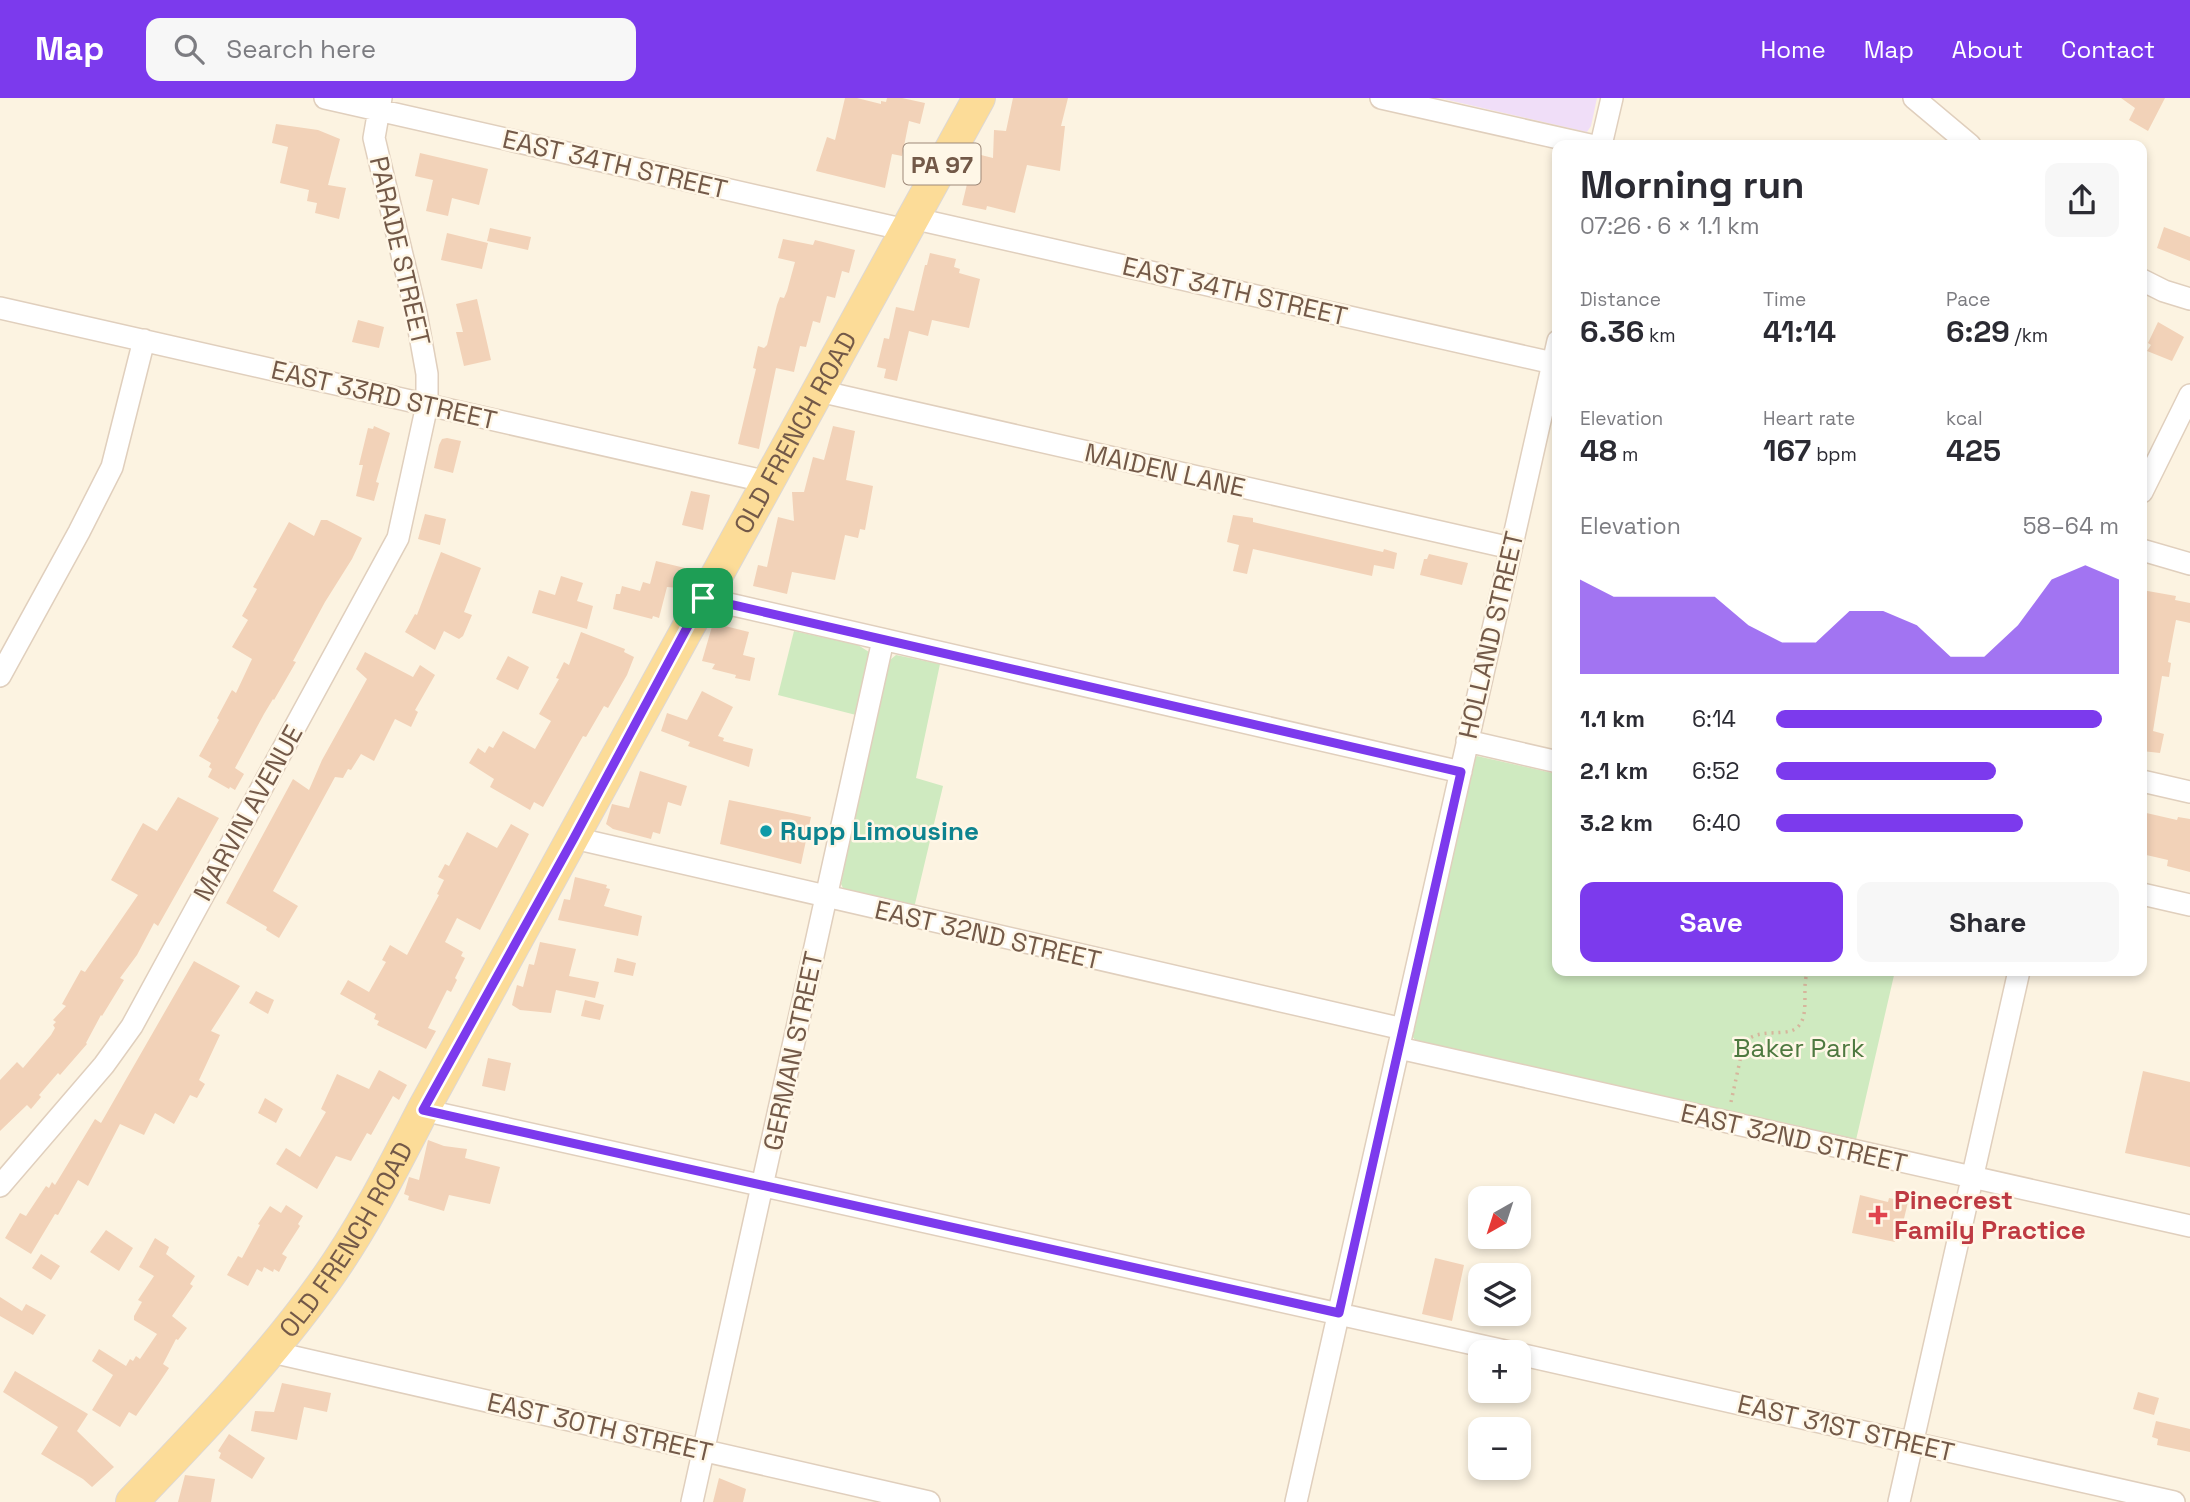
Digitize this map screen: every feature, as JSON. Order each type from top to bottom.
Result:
[{"type":"main road","name":"OLD FRENCH ROAD","points":[[132,1502],[272,1352],[326,1279],[382,1189],[703,598],[979,98]]},
{"type":"street","name":"EAST 34TH STREET","points":[[325,98],[380,104],[909,224],[1552,364]]},
{"type":"street","points":[[1381,98],[1599,140],[1612,98]]},
{"type":"street","points":[[1914,98],[1964,140]]},
{"type":"street","name":"PARADE STREET","points":[[380,104],[374,138],[416,313],[426,374],[426,405]]},
{"type":"street","points":[[2147,282],[2190,299]]},
{"type":"street","name":"EAST 33RD STREET","points":[[0,308],[768,482]]},
{"type":"street","points":[[0,676],[86,521],[112,467],[144,340]]},
{"type":"street","name":"HOLLAND STREET","points":[[1296,1502],[1467,741],[1552,377]]},
{"type":"street","name":"MAIDEN LANE","points":[[819,391],[1511,548]]},
{"type":"street","points":[[2147,482],[2190,395]]},
{"type":"street","name":"MARVIN AVENUE","points":[[0,1186],[124,1038],[191,918],[398,538],[426,405]]},
{"type":"street","points":[[2147,552],[2190,565]]},
{"type":"street","points":[[703,598],[1461,772]]},
{"type":"street","name":"GERMAN STREET","points":[[692,1502],[883,640]]},
{"type":"street","points":[[1467,741],[1552,761]]},
{"type":"street","points":[[2147,782],[2190,792]]},
{"type":"street","name":"EAST 32ND STREET","points":[[574,838],[1973,1178],[2123,1209],[2190,1226]]},
{"type":"street","points":[[2147,895],[2190,905]]},
{"type":"street","points":[[1899,1502],[2018,976]]},
{"type":"street","name":"EAST 31ST STREET","points":[[423,1110],[1468,1342]]},
{"type":"street","name":"EAST 30TH STREET","points":[[272,1352],[929,1502]]},
{"type":"street","name":"EAST 31ST STREET","points":[[1531,1356],[2174,1502]]},
{"type":"path","points":[[1731,1102],[1744,1042],[1759,1033],[1788,1032],[1797,1028],[1802,1021],[1806,1005],[1803,980],[1805,976]]},
{"type":"shaded area","points":[[1439,98],[1597,98],[1591,126],[1587,132]]},
{"type":"green space","points":[[794,631],[858,645],[869,652],[856,715],[778,695]]},
{"type":"green space","points":[[896,655],[940,664],[916,778],[943,786],[914,908],[844,890],[841,884],[866,759],[890,660]]},
{"type":"green space","name":"Baker Park","points":[[1477,756],[1552,773],[1552,976],[1894,976],[1856,1140],[1415,1040],[1412,1036],[1413,1030],[1473,760]]},
{"type":"building","points":[[845,98],[881,104],[881,101],[886,102],[887,98],[925,103],[920,124],[909,121],[902,156],[892,154],[885,188],[816,171],[827,137],[835,140]]},
{"type":"building","points":[[1013,98],[1068,98],[1061,126],[1065,126],[1060,171],[1027,165],[1015,213],[987,206],[986,210],[962,205],[967,184],[974,185],[981,155],[993,158],[994,130],[1006,131]]},
{"type":"building","points":[[2121,98],[2165,98],[2148,131],[2129,120],[2135,108]]},
{"type":"building","points":[[276,124],[318,130],[340,139],[328,185],[346,188],[339,219],[315,213],[317,203],[307,201],[309,190],[280,183],[288,147],[272,143]]},
{"type":"building","points":[[420,153],[488,169],[479,205],[452,198],[448,216],[426,211],[433,180],[415,176]]},
{"type":"building","points":[[2164,227],[2190,237],[2190,261],[2157,248]]},
{"type":"building","points":[[490,228],[531,237],[528,250],[487,241]]},
{"type":"building","points":[[447,233],[488,243],[482,269],[441,260]]},
{"type":"building","points":[[783,239],[813,245],[815,240],[855,250],[849,273],[842,271],[835,298],[827,296],[820,323],[813,321],[806,347],[800,346],[794,372],[776,368],[759,449],[738,444],[756,369],[753,368],[758,346],[764,348],[767,345],[777,305],[780,297],[784,298],[787,291],[795,262],[778,258]]},
{"type":"building","points":[[930,253],[956,259],[954,267],[960,269],[959,273],[980,279],[969,328],[932,320],[928,336],[909,331],[897,381],[884,378],[886,369],[877,367],[884,338],[889,339],[896,307],[914,311]]},
{"type":"building","points":[[477,299],[491,360],[464,366],[456,332],[463,332],[456,304]]},
{"type":"building","points":[[358,320],[384,327],[379,348],[352,342]]},
{"type":"building","points":[[2158,322],[2184,337],[2172,361],[2147,351]]},
{"type":"building","points":[[374,426],[390,433],[376,482],[379,483],[374,501],[356,496],[363,465],[359,465],[368,428],[373,429]]},
{"type":"building","points":[[833,426],[855,431],[846,480],[873,486],[865,530],[860,529],[858,538],[845,535],[835,580],[792,572],[787,594],[753,586],[758,565],[767,567],[778,517],[794,521],[792,492],[804,492],[813,457],[824,460]]},
{"type":"building","points":[[442,439],[461,441],[453,473],[434,468],[439,445]]},
{"type":"building","points":[[691,491],[710,495],[703,530],[682,525]]},
{"type":"building","points":[[425,514],[446,519],[440,545],[418,539]]},
{"type":"building","points":[[1233,515],[1253,518],[1253,522],[1397,553],[1394,569],[1374,565],[1372,576],[1253,549],[1247,574],[1233,571],[1239,545],[1227,542]]},
{"type":"building","points":[[321,520],[327,520],[362,538],[293,661],[296,662],[235,768],[244,774],[235,790],[230,787],[229,789],[208,777],[212,769],[209,767],[211,763],[199,756],[232,690],[236,693],[252,659],[232,647],[248,620],[242,616],[257,589],[253,587],[289,522],[314,536]]},
{"type":"building","points":[[441,552],[481,568],[464,612],[472,615],[463,636],[459,639],[444,631],[435,650],[405,632],[415,614],[417,615]]},
{"type":"building","points":[[1429,554],[1468,563],[1462,585],[1420,575],[1424,559],[1427,559]]},
{"type":"building","points":[[656,561],[685,568],[680,588],[667,587],[659,618],[653,616],[652,619],[613,609],[616,594],[620,594],[622,586],[640,591],[643,582],[650,584]]},
{"type":"building","points":[[561,576],[583,583],[577,601],[593,606],[587,629],[532,613],[539,590],[555,595]]},
{"type":"building","points":[[2147,591],[2176,596],[2175,600],[2190,603],[2190,623],[2176,620],[2168,662],[2171,663],[2169,677],[2162,676],[2153,731],[2164,734],[2160,753],[2147,752]]},
{"type":"building","points":[[713,623],[749,632],[743,655],[755,658],[750,681],[712,669],[715,664],[702,661]]},
{"type":"building","points":[[581,632],[625,649],[624,652],[634,657],[608,708],[604,706],[586,737],[583,736],[543,807],[534,802],[530,810],[490,787],[494,779],[469,763],[478,748],[485,753],[489,746],[493,748],[503,731],[535,749],[551,721],[539,714],[559,679],[556,678],[564,662],[569,665]]},
{"type":"building","points":[[365,652],[413,677],[420,665],[435,675],[415,710],[418,712],[411,727],[395,719],[374,761],[361,754],[343,778],[335,777],[273,891],[298,906],[279,938],[266,930],[267,927],[226,903],[293,779],[309,790],[322,760],[367,679],[356,669]]},
{"type":"building","points":[[508,656],[529,667],[518,690],[496,679]]},
{"type":"building","points":[[702,691],[733,707],[718,736],[724,738],[723,741],[753,749],[749,767],[688,746],[690,742],[661,731],[667,713],[687,720]]},
{"type":"building","points":[[640,771],[687,786],[681,806],[668,802],[660,834],[653,832],[651,839],[613,829],[606,824],[612,804],[629,808]]},
{"type":"building","points":[[178,797],[219,818],[158,926],[154,923],[137,955],[120,978],[124,980],[101,1015],[87,1044],[39,1095],[41,1097],[31,1109],[27,1105],[0,1131],[0,1080],[17,1062],[23,1068],[51,1035],[56,1022],[53,1020],[66,1006],[62,1004],[81,970],[85,972],[138,895],[111,880],[143,823],[157,831]]},
{"type":"building","name":"Rupp Limousine","points":[[729,800],[811,817],[801,864],[720,844]]},
{"type":"building","points":[[2147,813],[2177,820],[2178,817],[2190,819],[2190,872],[2167,866],[2168,860],[2147,855]]},
{"type":"building","points":[[511,824],[529,834],[480,930],[457,918],[445,942],[463,952],[461,956],[465,958],[451,992],[447,990],[428,1028],[436,1031],[426,1049],[377,1025],[379,1021],[374,1019],[376,1014],[340,994],[348,980],[369,992],[386,962],[382,960],[390,945],[407,955],[439,895],[437,894],[444,880],[438,877],[445,864],[449,866],[467,832],[497,848]]},
{"type":"building","points":[[575,877],[607,885],[606,888],[610,889],[604,906],[642,916],[638,936],[558,920],[564,899],[570,900]]},
{"type":"building","points":[[540,942],[576,949],[569,976],[599,982],[595,998],[556,990],[551,1013],[520,1010],[512,1005],[517,985],[523,987],[529,964],[534,965]]},
{"type":"building","points":[[617,958],[636,963],[633,976],[614,972]]},
{"type":"building","points":[[194,961],[240,986],[211,1031],[220,1035],[199,1080],[205,1084],[197,1098],[190,1095],[174,1124],[155,1113],[144,1135],[120,1124],[88,1186],[78,1180],[31,1254],[5,1238],[20,1213],[26,1216],[46,1186],[49,1188],[52,1182],[55,1185],[95,1119],[101,1123]]},
{"type":"building","points":[[256,991],[274,1000],[268,1014],[249,1003]]},
{"type":"building","points":[[585,1000],[604,1005],[600,1020],[581,1016]]},
{"type":"building","points":[[488,1058],[511,1063],[505,1091],[482,1086]]},
{"type":"building","points":[[379,1070],[407,1085],[399,1100],[393,1096],[371,1135],[367,1133],[351,1161],[336,1156],[317,1189],[276,1164],[286,1148],[300,1157],[326,1112],[321,1109],[337,1074],[369,1089]]},
{"type":"building","points":[[2143,1071],[2190,1082],[2190,1167],[2125,1153]]},
{"type":"building","points":[[265,1098],[283,1109],[276,1123],[258,1113]]},
{"type":"building","points":[[428,1140],[444,1146],[467,1149],[465,1158],[500,1167],[490,1204],[449,1195],[444,1211],[408,1200],[409,1196],[404,1194],[409,1177],[419,1180]]},
{"type":"building","points":[[1860,1195],[1888,1202],[1889,1198],[1908,1202],[1901,1231],[1898,1230],[1895,1242],[1852,1233]]},
{"type":"building","points":[[286,1205],[303,1216],[298,1224],[300,1226],[282,1254],[287,1257],[279,1272],[264,1267],[262,1272],[257,1269],[248,1286],[227,1275],[238,1256],[242,1258],[270,1206],[281,1213]]},
{"type":"building","points":[[106,1230],[133,1248],[119,1271],[90,1252]]},
{"type":"building","points":[[155,1238],[169,1247],[166,1254],[195,1276],[190,1284],[193,1286],[172,1316],[187,1328],[178,1340],[176,1339],[163,1364],[169,1368],[159,1383],[136,1416],[129,1412],[120,1427],[92,1410],[113,1375],[92,1361],[99,1349],[126,1366],[130,1359],[133,1361],[136,1356],[140,1359],[157,1334],[134,1320],[142,1302],[138,1300],[154,1276],[139,1267]]},
{"type":"building","points":[[41,1254],[60,1266],[51,1280],[32,1268]]},
{"type":"building","points":[[1435,1258],[1464,1265],[1452,1321],[1422,1314]]},
{"type":"building","points":[[0,1297],[22,1311],[26,1304],[46,1315],[33,1335],[0,1316]]},
{"type":"building","points":[[15,1371],[88,1414],[77,1431],[114,1467],[92,1487],[41,1454],[58,1427],[3,1392]]},
{"type":"building","points":[[282,1383],[331,1393],[327,1412],[304,1407],[297,1440],[251,1431],[255,1411],[274,1412]]},
{"type":"building","points":[[2138,1392],[2159,1398],[2154,1415],[2133,1409]]},
{"type":"building","points":[[2156,1421],[2190,1429],[2190,1452],[2157,1445],[2158,1439],[2152,1437]]},
{"type":"building","points":[[229,1434],[265,1458],[252,1479],[219,1458],[221,1453],[218,1451]]},
{"type":"building","points":[[185,1475],[215,1479],[211,1502],[178,1502]]},
{"type":"building","points":[[719,1478],[746,1489],[743,1502],[713,1502]]},
{"type":"place","name":"Rupp Limousine","points":[[766,831]]},
{"type":"place","name":"Pinecrest Family Practice","points":[[1878,1215]]},
{"type":"route","points":[[703,598],[1461,772],[1339,1313],[423,1110],[703,598]]}]
